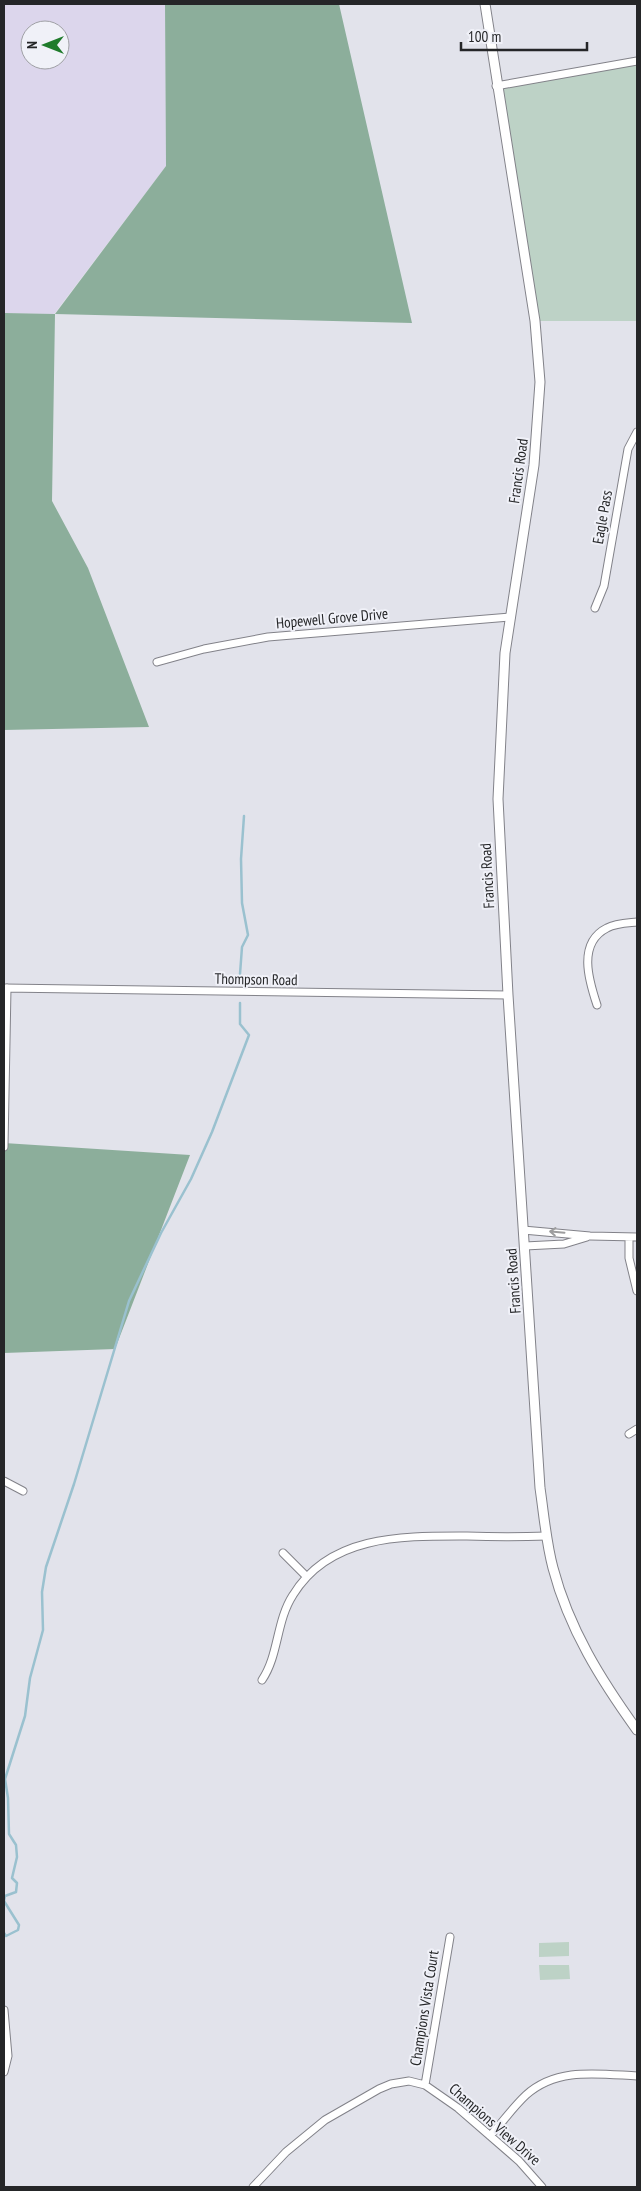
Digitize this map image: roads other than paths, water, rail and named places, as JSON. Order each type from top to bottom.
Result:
[{"type":"street","name":"Francis Road","points":[[485,4],[496,86],[535,321],[540,382],[534,465],[510,618],[501,693],[498,799],[508,995],[540,1488],[547,1536],[560,1592],[580,1640],[606,1687],[637,1730]]},
{"type":"street","points":[[496,86],[637,61]]},
{"type":"street","name":"Eagle Pass","points":[[595,608],[604,586],[628,449],[637,432]]},
{"type":"street","name":"Hopewell Grove Drive","points":[[157,662],[204,649],[268,637],[510,618]]},
{"type":"street","points":[[597,1005],[587,964],[593,941],[607,928],[637,922]]},
{"type":"street","points":[[4,1147],[5,988]]},
{"type":"street","name":"Thompson Road","points":[[5,988],[508,995]]},
{"type":"street","points":[[523,1230],[590,1236],[637,1237]]},
{"type":"street","points":[[524,1246],[564,1244],[590,1236]]},
{"type":"street","points":[[629,1238],[628,1258],[637,1291]]},
{"type":"street","points":[[629,1434],[637,1429]]},
{"type":"street","points":[[4,1481],[23,1491]]},
{"type":"street","points":[[262,1680],[271,1662],[285,1612],[292,1596],[306,1576],[333,1555],[374,1540],[418,1536],[547,1536]]},
{"type":"street","points":[[283,1553],[306,1576]]},
{"type":"street","name":"Champions Vista Court","points":[[425,2084],[450,1937]]},
{"type":"street","points":[[4,2010],[8,2056],[4,2072]]},
{"type":"street","points":[[490,2136],[525,2096],[539,2085],[554,2078],[580,2074],[637,2076]]},
{"type":"street","name":"Champions View Drive","points":[[253,2187],[305,2135],[336,2114],[391,2084],[409,2081],[425,2084],[458,2108],[519,2161],[542,2187]]},
{"type":"waterway","points":[[240,974],[242,947],[248,935],[242,903],[241,859],[244,816]]},
{"type":"waterway","points":[[4,1901],[5,1896],[16,1892],[17,1883],[12,1878],[17,1857],[16,1845],[9,1834],[8,1798],[5,1779],[25,1716],[30,1678],[43,1630],[42,1592],[46,1567],[74,1484],[129,1301],[161,1233],[191,1179],[212,1132],[249,1035],[240,1024],[240,1003]]},
{"type":"waterway","points":[[4,1901],[19,1925],[18,1930],[6,1936],[4,1933]]}]
